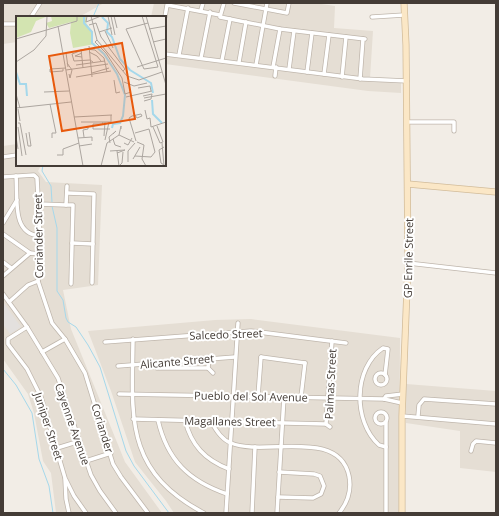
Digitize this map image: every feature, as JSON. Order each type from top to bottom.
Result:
[{"type":"street","points":[[32,16],[40,3]]},
{"type":"street","points":[[201,10],[203,3]]},
{"type":"street","points":[[220,15],[224,3]]},
{"type":"street","points":[[234,3],[288,13],[288,3]]},
{"type":"street","points":[[256,65],[267,3]]},
{"type":"street","name":"GP Enrile Street","points":[[402,513],[402,394],[408,263],[407,81],[404,3]]},
{"type":"street","points":[[165,16],[167,5],[181,5],[220,15],[220,17],[263,26],[364,39],[360,79]]},
{"type":"street","points":[[179,55],[188,8]]},
{"type":"street","points":[[201,58],[210,12]]},
{"type":"street","points":[[372,17],[404,14]]},
{"type":"street","points":[[222,60],[230,19]]},
{"type":"street","points":[[239,62],[246,22]]},
{"type":"street","points":[[3,24],[16,24]]},
{"type":"street","points":[[275,76],[274,67],[280,29]]},
{"type":"street","points":[[289,69],[294,31]]},
{"type":"street","points":[[307,72],[312,33]]},
{"type":"street","points":[[324,74],[329,35]]},
{"type":"street","points":[[342,77],[346,37]]},
{"type":"street","points":[[166,54],[239,62],[342,77],[407,81]]},
{"type":"street","points":[[407,122],[454,122],[454,131]]},
{"type":"street","points":[[3,157],[16,155]]},
{"type":"street","points":[[3,177],[16,176],[20,225],[28,233],[40,236]]},
{"type":"street","name":"Coriander Street","points":[[16,176],[36,176],[40,236],[38,281],[52,323],[65,339]]},
{"type":"street","points":[[408,184],[496,192]]},
{"type":"street","points":[[66,205],[67,186]]},
{"type":"street","points":[[67,193],[94,194],[92,283]]},
{"type":"street","points":[[3,223],[18,199]]},
{"type":"street","points":[[39,204],[73,205],[71,284]]},
{"type":"street","points":[[3,234],[30,253],[40,254]]},
{"type":"street","points":[[72,243],[93,244]]},
{"type":"street","points":[[3,276],[30,253]]},
{"type":"street","points":[[3,262],[11,268]]},
{"type":"street","points":[[408,263],[496,273]]},
{"type":"street","points":[[9,302],[28,285],[38,281]]},
{"type":"street","name":"Cayenne Avenue","points":[[3,294],[27,327],[63,390],[86,462],[95,483],[116,513]]},
{"type":"street","points":[[226,513],[238,323]]},
{"type":"street","name":"Juniper Street","points":[[27,327],[11,337],[8,341],[27,370],[41,397],[65,478],[74,496],[86,513]]},
{"type":"street","name":"Salcedo Street","points":[[105,342],[237,331],[274,333],[346,343]]},
{"type":"street","points":[[42,352],[65,339]]},
{"type":"street","name":"Coriander","points":[[65,339],[84,373],[116,471],[148,513]]},
{"type":"street","points":[[133,339],[133,419],[137,438],[144,457],[155,475],[168,490],[184,502],[204,513]]},
{"type":"street","name":"Palmas Street","points":[[330,427],[326,424],[332,341]]},
{"type":"street","points":[[385,375],[388,349],[382,348],[367,367],[360,398],[362,416],[368,431],[378,445],[386,446]]},
{"type":"street","points":[[258,353],[261,357],[258,396]]},
{"type":"street","name":"Alicante Street","points":[[118,366],[236,356]]},
{"type":"street","points":[[261,357],[305,362],[309,359]]},
{"type":"street","points":[[208,368],[209,358]]},
{"type":"street","points":[[301,397],[305,362]]},
{"type":"street","points":[[155,363],[157,368],[208,368],[213,373]]},
{"type":"street","name":"Pueblo del Sol Avenue","points":[[119,394],[360,398],[384,399],[402,403]]},
{"type":"street","name":"Pueblo del Sol Avenue","points":[[384,399],[386,396],[402,394]]},
{"type":"street","points":[[277,513],[284,397]]},
{"type":"street","points":[[418,416],[419,405],[424,399],[496,404]]},
{"type":"street","points":[[402,416],[418,416],[496,424]]},
{"type":"street","name":"Magallanes Street","points":[[133,419],[326,424]]},
{"type":"street","points":[[158,420],[161,434],[168,449],[180,466],[200,483],[227,494]]},
{"type":"street","points":[[184,420],[188,433],[195,446],[205,457],[229,469]]},
{"type":"street","points":[[211,421],[221,436],[230,443],[255,447],[314,447],[335,455],[343,463],[348,474],[350,484],[349,496],[339,513]]},
{"type":"street","points":[[386,422],[386,513]]},
{"type":"street","points":[[57,448],[80,441]]},
{"type":"street","points":[[471,451],[472,444],[476,441],[496,443]]},
{"type":"street","points":[[252,513],[255,447]]},
{"type":"street","points":[[86,462],[111,453]]},
{"type":"street","points":[[278,497],[313,498],[322,494],[324,486],[320,476],[314,474],[279,472]]},
{"type":"street","points":[[65,478],[65,494],[69,513]]},
{"type":"shaded area","points":[[3,3],[104,3],[81,16],[16,16],[16,42],[3,44]]},
{"type":"shaded area","points":[[154,3],[315,3],[335,6],[334,28],[373,31],[370,78],[401,80],[401,93],[368,91],[166,64],[166,16],[151,16]]},
{"type":"shaded area","points":[[16,144],[16,166],[40,166],[38,171],[46,182],[102,185],[98,285],[63,290],[71,329],[125,462],[162,513],[56,513],[51,473],[43,461],[34,413],[28,394],[3,359],[3,146]]},
{"type":"shaded area","points":[[3,302],[21,327],[10,334],[3,324]]},
{"type":"shaded area","points":[[251,319],[400,338],[399,513],[174,513],[135,462],[111,391],[88,331],[215,320]]},
{"type":"shaded area","points":[[406,384],[496,391],[496,472],[460,468],[460,431],[406,423]]},
{"type":"waterway","points":[[93,16],[99,3]]},
{"type":"waterway","points":[[43,166],[42,171],[51,186],[52,202]]},
{"type":"waterway","points":[[52,206],[57,228],[57,291],[63,300],[66,318],[68,322],[76,327],[100,367],[126,451],[134,466],[169,513]]},
{"type":"waterway","points":[[3,369],[16,385],[32,413],[39,459],[49,486],[53,513]]}]
